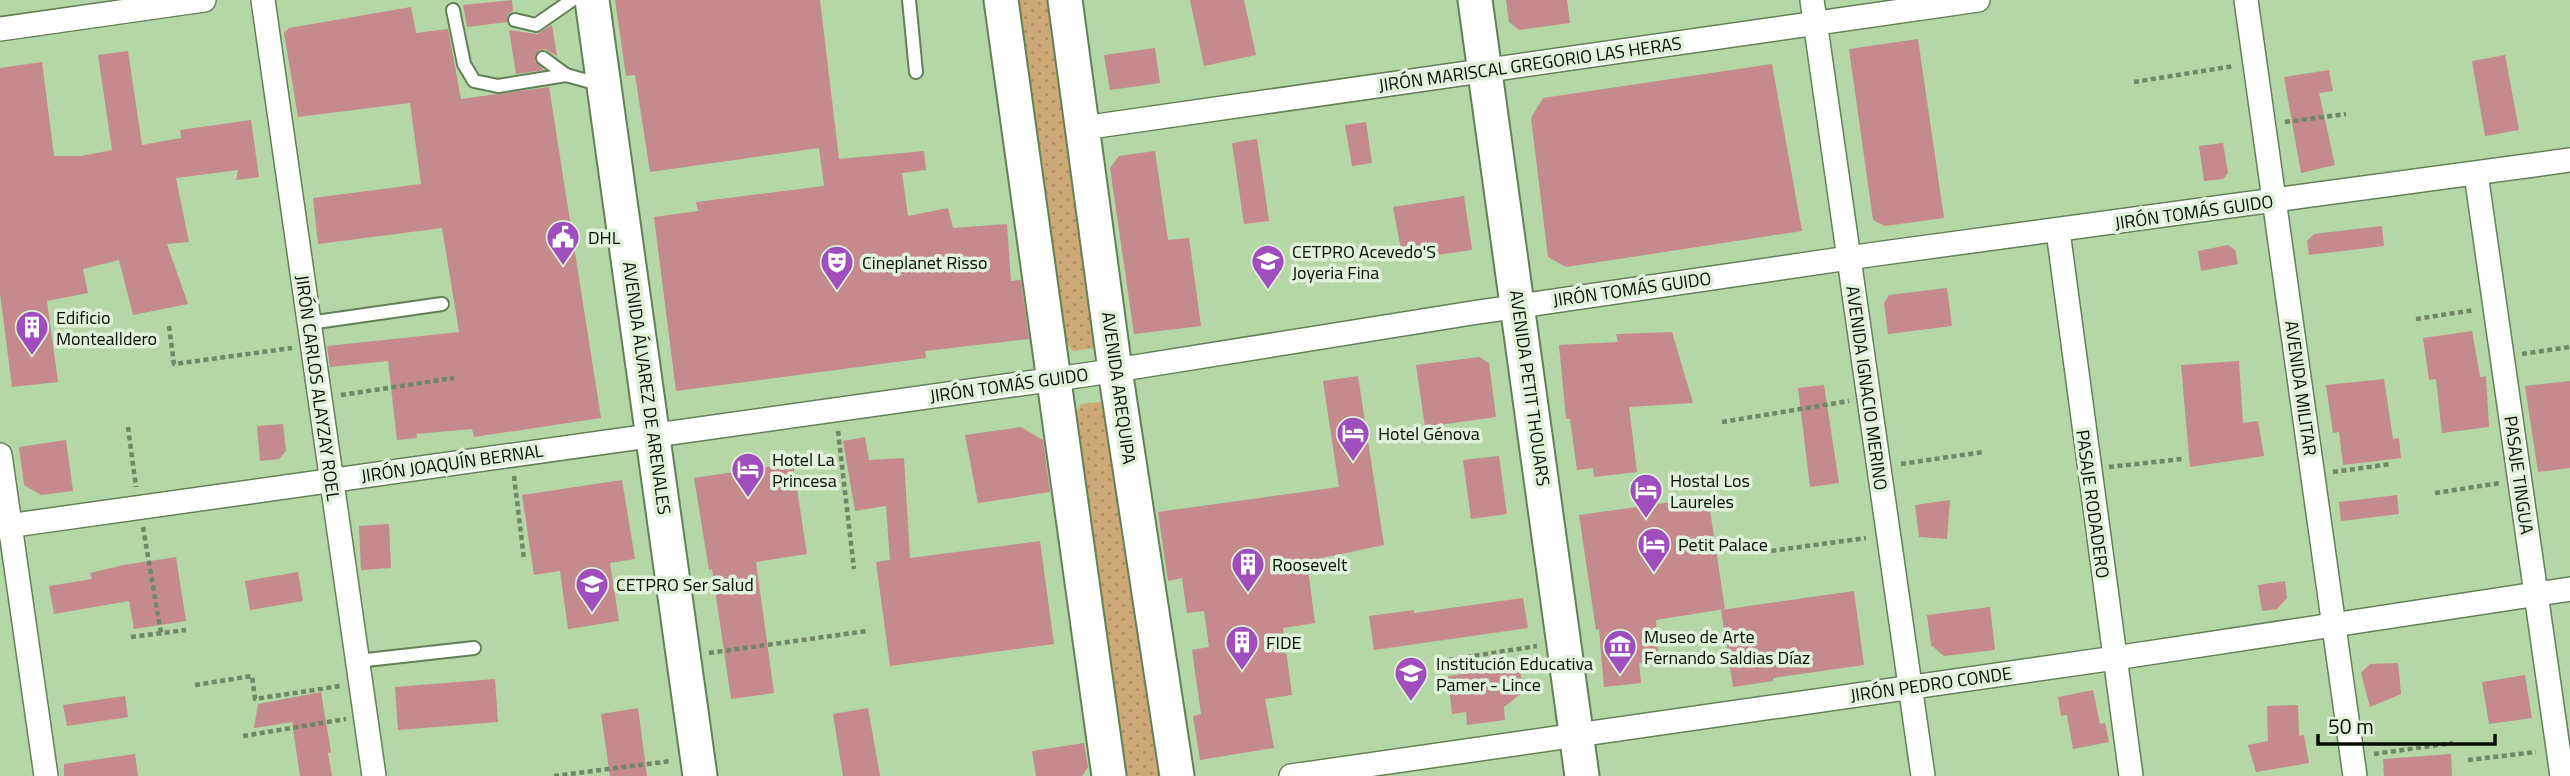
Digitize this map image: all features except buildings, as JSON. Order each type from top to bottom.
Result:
[{"type":"main road","name":"AVENIDA ÁLVAREZ DE ARENALES","points":[[592,0],[698,767]]},
{"type":"main road","points":[[1000,0],[1109,776]]},
{"type":"main road","name":"AVENIDA AREQUIPA","points":[[1065,0],[1115,370],[1178,774]]},
{"type":"main road","name":"AVENIDA PETIT THOUARS","points":[[1475,0],[1583,776]]},
{"type":"street","points":[[0,29],[204,0]]},
{"type":"street","name":"JIRÓN CARLOS ALAYZAY ROEL","points":[[263,0],[374,776]]},
{"type":"street","name":"AVENIDA IGNACIO MERINO","points":[[1812,0],[1923,776]]},
{"type":"street","name":"JIRÓN MARISCAL GREGORIO LAS HERAS","points":[[1083,128],[1978,0]]},
{"type":"street","name":"AVENIDA MILITAR","points":[[2246,0],[2354,766]]},
{"type":"street","name":"JIRÓN TOMÁS GUIDO","points":[[654,434],[1055,380],[1519,306],[1849,258],[2570,160]]},
{"type":"street","name":"PASAJE TINGUA","points":[[2476,174],[2562,776]]},
{"type":"street","name":"PASAJE RODADERO","points":[[2058,231],[2131,776]]},
{"type":"street","name":"JIRÓN JOAQUÍN BERNAL","points":[[5,526],[654,434]]},
{"type":"street","points":[[0,455],[5,526],[46,776]]},
{"type":"street","name":"JIRÓN PEDRO CONDE","points":[[1291,776],[2115,658],[2570,589]]},
{"type":"lane","points":[[514,20],[536,25],[572,0]]},
{"type":"lane","points":[[909,0],[916,72]]},
{"type":"lane","points":[[453,10],[464,64],[474,80],[498,86],[566,75]]},
{"type":"lane","points":[[543,58],[566,75],[604,86]]},
{"type":"lane","points":[[311,334],[442,304]]},
{"type":"lane","points":[[359,672],[474,648]]},
{"type":"path","points":[[2134,82],[2255,62]]},
{"type":"path","points":[[2264,125],[2346,114]]},
{"type":"path","points":[[2416,319],[2495,307]]},
{"type":"path","points":[[169,326],[174,364],[311,334]]},
{"type":"path","points":[[2502,356],[2570,347]]},
{"type":"path","points":[[320,397],[454,378]]},
{"type":"path","points":[[1722,422],[1869,397]]},
{"type":"path","points":[[836,410],[855,569]]},
{"type":"path","points":[[1879,467],[1983,452]]},
{"type":"path","points":[[512,454],[524,559]]},
{"type":"path","points":[[2088,469],[2182,459]]},
{"type":"path","points":[[2312,471],[2339,472],[2391,464]]},
{"type":"path","points":[[2435,493],[2520,480]]},
{"type":"path","points":[[1763,552],[1888,535]]},
{"type":"path","points":[[131,637],[186,630]]},
{"type":"path","points":[[682,657],[867,631]]},
{"type":"path","points":[[1441,661],[1565,642]]},
{"type":"path","points":[[195,685],[251,676],[255,699],[359,672]]},
{"type":"path","points":[[243,736],[365,716]]},
{"type":"path","points":[[2354,766],[2453,743]]},
{"type":"path","points":[[2468,760],[2558,749]]},
{"type":"path","points":[[554,776],[698,767]]},
{"type":"shaded area","points":[[1015,0],[1054,0],[1099,338],[1094,348],[1073,351],[1065,342]]},
{"type":"shaded area","points":[[1100,402],[1111,415],[1165,776],[1123,776],[1073,420],[1081,404]]},
{"type":"place","name":"DHL","points":[[563,267]]},
{"type":"place","name":"CETPRO Acevedo'S Joyeria Fina","points":[[1268,291]]},
{"type":"place","name":"Cineplanet Risso","points":[[837,292]]},
{"type":"place","name":"Edificio Montealldero","points":[[32,357]]},
{"type":"place","name":"Hotel Génova","points":[[1353,463]]},
{"type":"place","name":"Hotel La Princesa","points":[[748,499]]},
{"type":"place","name":"Hostal Los Laureles","points":[[1646,520]]},
{"type":"place","name":"Petit Palace","points":[[1654,574]]},
{"type":"place","name":"Roosevelt","points":[[1248,594]]},
{"type":"place","name":"CETPRO Ser Salud","points":[[592,614]]},
{"type":"place","name":"FIDE","points":[[1242,672]]},
{"type":"place","name":"Museo de Arte Fernando Saldias Díaz","points":[[1620,676]]},
{"type":"place","name":"Institución Educativa Pamer - Lince","points":[[1411,703]]}]
